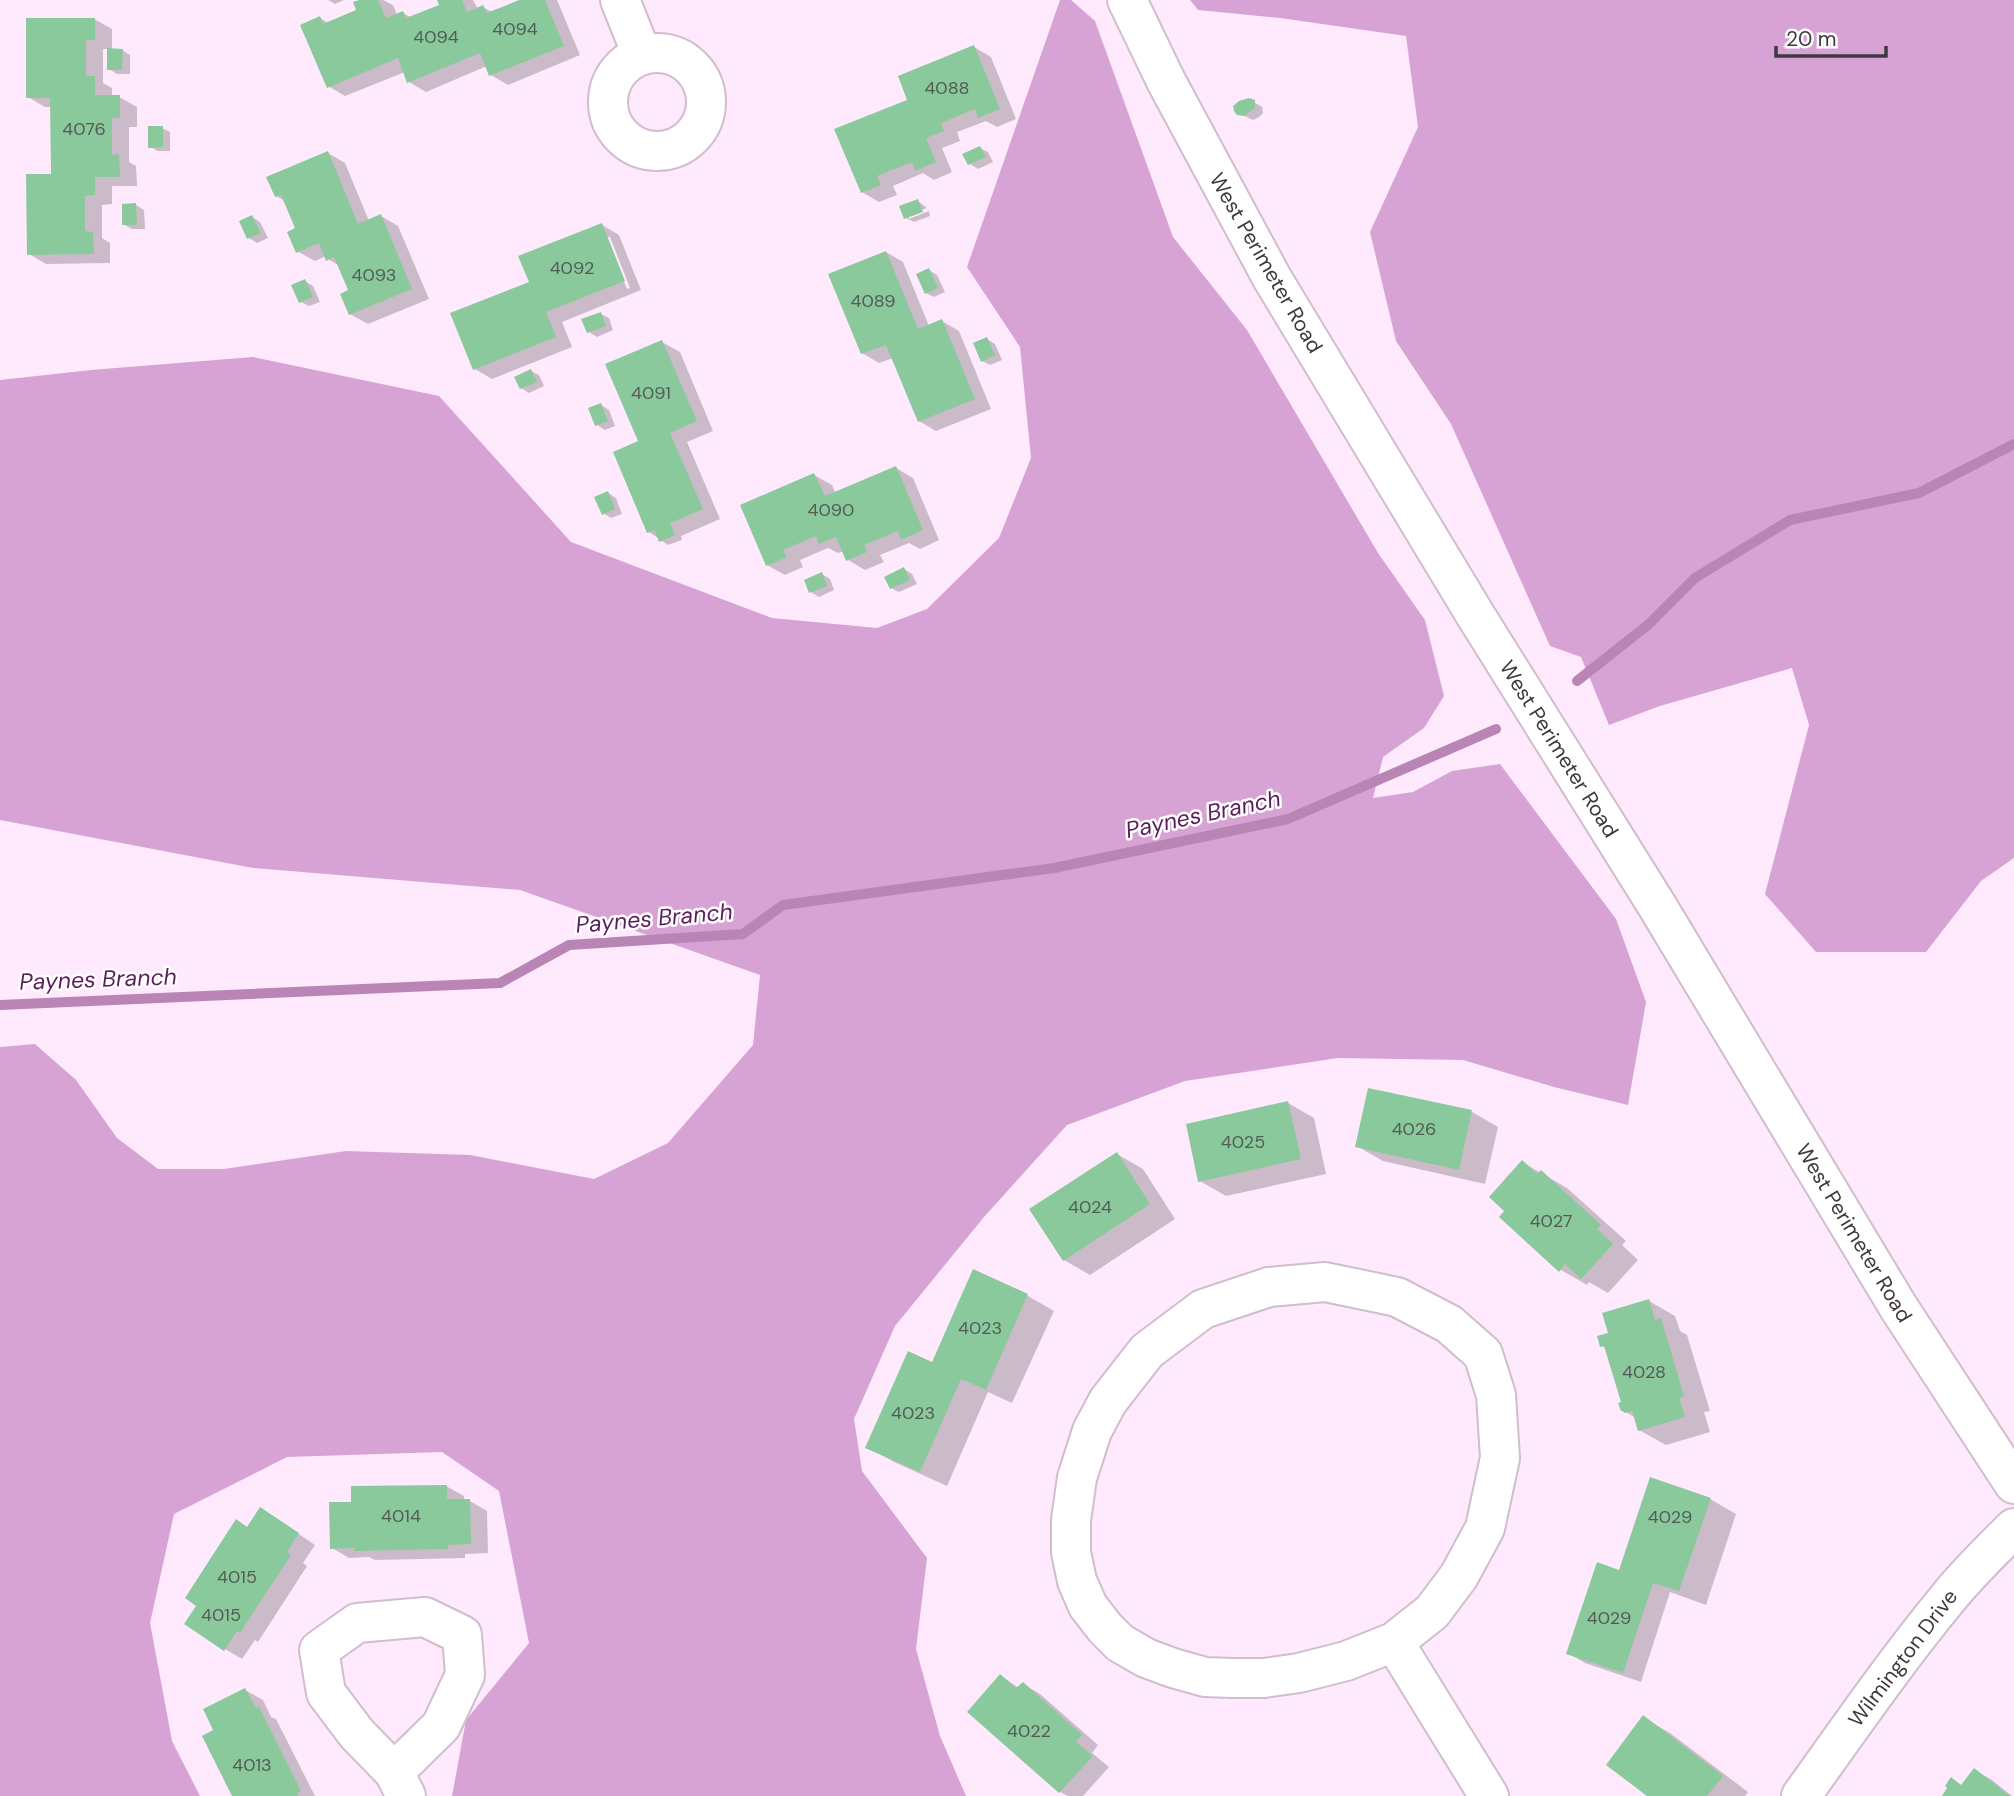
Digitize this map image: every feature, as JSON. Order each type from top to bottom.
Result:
[{"type":"street","points":[[620,0],[642,55]]},
{"type":"street","name":"West Perimeter Road","points":[[1127,0],[1166,81],[1279,290],[1476,616],[1663,916],[1899,1308],[2014,1484]]},
{"type":"street","points":[[1325,1282],[1396,1297],[1449,1324],[1483,1353],[1496,1395],[1500,1458],[1485,1528],[1459,1576],[1432,1612],[1394,1642],[1346,1661],[1299,1673],[1264,1678],[1205,1677],[1146,1658],[1129,1648],[1105,1628],[1088,1606],[1077,1581],[1071,1552],[1071,1520],[1077,1478],[1092,1432],[1108,1401],[1147,1351],[1203,1309],[1269,1287],[1325,1282]]},
{"type":"street","name":"Wilmington Drive","points":[[1801,1796],[1948,1597],[2014,1528]]},
{"type":"street","points":[[1394,1642],[1489,1796]]},
{"type":"shaded area","points":[[1060,0],[1071,0],[1095,21],[1173,237],[1247,330],[1378,553],[1425,620],[1444,696],[1424,728],[1383,757],[1373,798],[1413,792],[1452,771],[1500,764],[1616,919],[1646,1002],[1628,1105],[1554,1087],[1463,1060],[1338,1058],[1185,1081],[1067,1125],[984,1217],[895,1326],[854,1419],[862,1471],[927,1558],[916,1649],[940,1736],[966,1796],[452,1796],[466,1720],[529,1643],[499,1491],[442,1452],[287,1457],[174,1514],[150,1623],[172,1741],[200,1796],[0,1796],[0,1047],[35,1044],[76,1080],[117,1138],[158,1169],[224,1169],[346,1151],[470,1155],[594,1179],[668,1143],[753,1045],[760,975],[520,890],[253,868],[0,820],[0,380],[253,357],[439,396],[571,542],[772,618],[877,628],[927,609],[999,538],[1031,458],[1020,347],[967,267]]},
{"type":"shaded area","points":[[1190,0],[2014,0],[2014,858],[1981,881],[1926,952],[1816,952],[1765,894],[1809,725],[1792,668],[1660,706],[1609,725],[1581,657],[1550,646],[1451,424],[1396,341],[1370,232],[1418,127],[1406,36],[1280,18],[1198,10]]},
{"type":"building","points":[[378,0],[386,18],[403,11],[406,18],[439,5],[437,0],[462,0],[467,12],[483,5],[487,13],[519,0],[545,0],[564,46],[489,76],[480,53],[407,83],[398,58],[327,88],[300,25],[320,16],[323,24],[356,10],[353,2]]},
{"type":"building","points":[[26,18],[95,18],[95,40],[86,40],[86,76],[95,76],[95,95],[120,95],[120,118],[112,118],[112,155],[119,154],[120,177],[95,177],[95,195],[85,196],[85,231],[93,232],[94,254],[27,255],[26,174],[51,174],[50,98],[26,98]]},
{"type":"building","points":[[974,45],[1000,109],[978,118],[975,109],[941,123],[944,131],[926,138],[936,162],[915,171],[912,162],[877,176],[881,185],[861,193],[834,129],[907,100],[898,76]]},
{"type":"building","points":[[107,48],[123,49],[122,70],[107,70]]},
{"type":"building","points":[[1249,98],[1255,100],[1255,108],[1244,116],[1237,115],[1233,106]]},
{"type":"building","points":[[148,126],[163,126],[163,147],[148,148]]},
{"type":"building","points":[[980,146],[986,157],[968,165],[962,154]]},
{"type":"building","points":[[328,151],[358,224],[381,214],[412,289],[349,315],[340,294],[348,290],[334,257],[326,261],[319,243],[296,253],[287,232],[295,228],[281,195],[275,197],[266,177]]},
{"type":"building","points":[[918,199],[923,212],[904,219],[899,206]]},
{"type":"building","points":[[136,203],[137,225],[122,225],[122,204]]},
{"type":"building","points":[[252,215],[261,233],[247,239],[239,221]]},
{"type":"building","points":[[602,223],[625,281],[546,312],[556,337],[473,370],[450,313],[529,282],[518,256]]},
{"type":"building","points":[[886,251],[918,329],[942,319],[975,399],[918,422],[886,345],[861,354],[828,274]]},
{"type":"building","points":[[929,268],[938,288],[925,294],[916,274]]},
{"type":"building","points":[[305,279],[313,297],[299,303],[291,285]]},
{"type":"building","points":[[601,312],[606,326],[587,333],[581,319]]},
{"type":"building","points":[[987,337],[995,355],[981,362],[973,343]]},
{"type":"building","points":[[662,340],[697,421],[670,433],[703,509],[670,523],[675,535],[659,542],[655,530],[647,533],[613,452],[638,441],[605,364]]},
{"type":"building","points":[[531,369],[537,382],[520,389],[514,377]]},
{"type":"building","points":[[601,403],[608,421],[595,426],[588,408]]},
{"type":"building","points":[[896,466],[923,530],[901,540],[898,531],[864,545],[867,552],[846,561],[836,537],[819,544],[816,536],[783,550],[787,557],[766,566],[740,505],[814,473],[825,496]]},
{"type":"building","points":[[608,491],[615,509],[602,515],[594,497]]},
{"type":"building","points":[[904,567],[910,580],[890,589],[884,577]]},
{"type":"building","points":[[822,572],[827,586],[809,593],[804,580]]},
{"type":"building","points":[[1368,1088],[1472,1110],[1459,1170],[1355,1147]]},
{"type":"building","points":[[1288,1101],[1301,1159],[1198,1182],[1186,1124]]},
{"type":"building","points":[[1117,1152],[1150,1204],[1063,1261],[1029,1209]]},
{"type":"building","points":[[1522,1160],[1537,1174],[1541,1170],[1601,1225],[1597,1229],[1613,1244],[1581,1279],[1565,1264],[1559,1272],[1499,1217],[1504,1211],[1489,1197]]},
{"type":"building","points":[[973,1269],[1028,1294],[986,1390],[961,1379],[920,1472],[865,1448],[908,1351],[932,1362]]},
{"type":"building","points":[[1649,1299],[1655,1320],[1661,1318],[1684,1396],[1679,1398],[1685,1417],[1638,1431],[1632,1411],[1621,1411],[1618,1403],[1621,1402],[1604,1346],[1600,1347],[1597,1336],[1608,1333],[1602,1313]]},
{"type":"building","points":[[1650,1477],[1711,1498],[1679,1591],[1653,1583],[1623,1673],[1566,1654],[1597,1562],[1619,1570]]},
{"type":"building","points":[[447,1485],[447,1499],[470,1499],[471,1544],[448,1545],[448,1549],[330,1549],[329,1502],[351,1502],[351,1486]]},
{"type":"building","points":[[260,1507],[299,1533],[287,1552],[291,1555],[240,1633],[237,1631],[224,1651],[184,1624],[196,1606],[185,1598],[236,1519],[247,1527]]},
{"type":"building","points":[[1000,1674],[1016,1688],[1023,1682],[1082,1735],[1076,1742],[1093,1756],[1059,1793],[967,1712]]},
{"type":"building","points":[[245,1688],[256,1708],[259,1707],[301,1791],[298,1796],[232,1796],[202,1736],[213,1730],[203,1709]]},
{"type":"building","points":[[1643,1715],[1723,1776],[1707,1796],[1647,1796],[1606,1765]]},
{"type":"building","points":[[1974,1768],[2010,1796],[1942,1796],[1951,1777],[1961,1785]]},
{"type":"waterway","name":"Paynes Branch","points":[[1577,681],[1649,624],[1695,578],[1790,520],[1919,493],[2014,444]]},
{"type":"waterway","name":"Paynes Branch","points":[[0,1005],[500,983],[569,945],[743,934],[783,905],[1054,868],[1288,819],[1496,729]]}]
